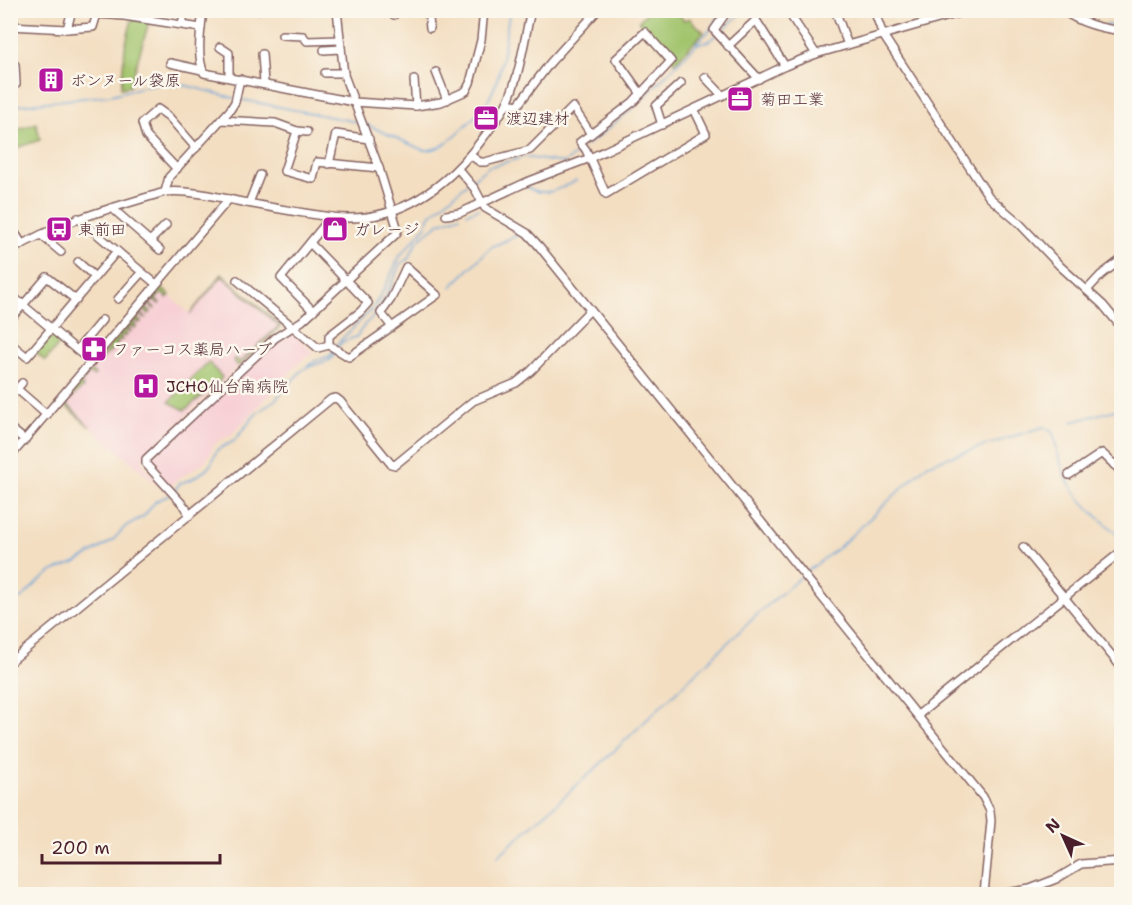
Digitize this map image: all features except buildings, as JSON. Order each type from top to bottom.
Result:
[{"type":"street","points":[[67,29],[72,10]]},
{"type":"street","points":[[183,10],[183,24]]},
{"type":"street","points":[[202,70],[203,10]]},
{"type":"street","points":[[240,11],[257,10]]},
{"type":"street","points":[[189,516],[186,508],[146,464],[146,459],[274,338],[313,312],[396,234],[398,225],[344,73],[337,10]]},
{"type":"street","points":[[428,10],[430,28]]},
{"type":"street","points":[[170,63],[202,70],[204,73],[240,78],[354,102],[416,106],[447,100],[466,91],[481,40],[484,10]]},
{"type":"street","points":[[10,251],[78,218],[165,192],[174,191],[229,199],[332,217],[367,218],[412,203],[458,169],[471,155],[507,103],[517,73],[531,10]]},
{"type":"street","points":[[507,103],[518,105],[550,63],[598,10]]},
{"type":"street","points":[[728,10],[714,30],[759,79]]},
{"type":"street","points":[[787,10],[816,54]]},
{"type":"street","points":[[835,10],[848,45]]},
{"type":"street","points":[[874,10],[883,35],[989,197],[1103,305],[1122,328]]},
{"type":"street","points":[[446,215],[460,213],[527,182],[590,158],[785,66],[943,14],[970,10]]},
{"type":"street","points":[[1062,10],[1081,22],[1122,31]]},
{"type":"street","points":[[1114,10],[1122,14]]},
{"type":"street","points":[[10,26],[67,29],[93,27],[93,12],[201,28]]},
{"type":"street","points":[[728,46],[756,20],[785,66]]},
{"type":"street","points":[[640,94],[616,58],[645,32],[671,61],[640,94],[612,119],[580,142],[606,194],[706,134],[694,109]]},
{"type":"street","points":[[282,35],[303,36],[307,41],[340,40]]},
{"type":"street","points":[[220,47],[230,53],[229,77]]},
{"type":"street","points":[[324,50],[341,50]]},
{"type":"street","points":[[262,54],[264,83]]},
{"type":"street","points":[[10,66],[15,65],[16,84]]},
{"type":"street","points":[[436,72],[447,100]]},
{"type":"street","points":[[325,73],[344,73]]},
{"type":"street","points":[[705,77],[722,95]]},
{"type":"street","points":[[165,192],[169,177],[221,120],[236,98],[240,78]]},
{"type":"street","points":[[414,80],[416,106]]},
{"type":"street","points":[[662,125],[656,106],[681,83]]},
{"type":"street","points":[[471,155],[480,162],[485,162],[530,150],[573,107],[591,134]]},
{"type":"street","points":[[177,169],[146,136],[142,123],[158,109],[169,117],[196,148]]},
{"type":"street","points":[[221,120],[276,123],[297,131],[307,132]]},
{"type":"street","points":[[297,131],[284,171],[313,179],[317,162],[379,168]]},
{"type":"street","points":[[329,164],[336,134],[369,139]]},
{"type":"street","points":[[458,169],[475,189],[485,208],[527,233],[539,246],[918,715],[987,804],[991,821],[984,894]]},
{"type":"street","points":[[249,203],[260,175]]},
{"type":"street","points":[[10,457],[229,199]]},
{"type":"street","points":[[112,208],[160,250]]},
{"type":"street","points":[[313,312],[280,279],[332,217]]},
{"type":"street","points":[[78,218],[156,284]]},
{"type":"street","points":[[10,225],[22,244]]},
{"type":"street","points":[[150,242],[166,225]]},
{"type":"street","points":[[41,235],[61,252]]},
{"type":"street","points":[[310,243],[368,303],[329,336],[330,346]]},
{"type":"street","points":[[10,343],[27,357],[117,251]]},
{"type":"street","points":[[1086,290],[1101,274],[1122,259]]},
{"type":"street","points":[[78,262],[95,277]]},
{"type":"street","points":[[237,280],[318,348],[330,346],[349,357],[392,327],[437,295],[406,267],[381,314],[392,327]]},
{"type":"street","points":[[118,299],[142,272]]},
{"type":"street","points":[[10,319],[47,277],[76,300]]},
{"type":"street","points":[[10,294],[91,362]]},
{"type":"street","points":[[10,662],[332,399],[336,398],[391,464],[395,465],[473,401],[516,383],[531,371],[590,310]]},
{"type":"street","points":[[76,350],[102,320]]},
{"type":"street","points":[[10,397],[20,386],[47,414]]},
{"type":"street","points":[[10,428],[25,440]]},
{"type":"street","points":[[1070,475],[1102,453],[1122,472]]},
{"type":"street","points":[[1114,465],[1122,459]]},
{"type":"street","points":[[1023,547],[1122,668]]},
{"type":"street","points":[[918,715],[1122,551]]},
{"type":"street","points":[[1001,894],[1030,889],[1056,879],[1081,864],[1122,861]]},
{"type":"shaded area","name":"JCHO仙台南病院","points":[[222,274],[281,326],[143,457],[142,464],[167,490],[166,492],[61,402],[160,287],[189,313]]},
{"type":"shaded area","name":"JCHO仙台南病院","points":[[292,333],[314,353],[301,361],[276,387],[277,390],[265,399],[230,436],[213,446],[204,462],[171,486],[158,473],[160,471],[151,462],[151,458],[277,341],[283,340]]},
{"type":"green space","points":[[648,11],[676,11],[684,20],[689,18],[704,32],[675,62],[639,21]]},
{"type":"green space","points":[[132,19],[149,22],[130,86],[121,88],[125,47]]},
{"type":"green space","points":[[36,123],[40,140],[16,148],[11,159],[11,132]]},
{"type":"green space","points":[[222,274],[281,326],[238,366],[233,360],[235,358],[240,362],[279,326],[222,276],[190,314]]},
{"type":"green space","points":[[160,287],[170,295],[167,298],[162,293],[156,299],[159,304],[153,299],[150,303],[155,308],[149,304],[146,307],[151,312],[149,314],[144,309],[141,313],[146,317],[140,314],[137,318],[141,322],[135,320],[133,323],[135,328],[131,325],[129,328],[131,331],[127,330],[125,333],[127,335],[120,337],[122,340],[119,340],[116,343],[118,344],[100,361],[98,359]]},
{"type":"green space","points":[[53,334],[62,341],[45,361],[36,353]]},
{"type":"green space","points":[[208,362],[222,377],[218,383],[185,410],[169,402]]},
{"type":"green space","points":[[89,370],[95,374],[93,376],[89,373],[80,384],[83,387],[66,403],[90,427],[61,402]]},
{"type":"waterway","points":[[365,124],[423,150],[434,149],[447,142],[479,112],[491,94],[502,59],[510,10]]},
{"type":"waterway","points":[[696,43],[709,31],[723,10]]},
{"type":"waterway","points":[[720,32],[745,10]]},
{"type":"waterway","points":[[1070,10],[1079,16]]},
{"type":"waterway","points":[[1106,25],[1122,26]]},
{"type":"waterway","points":[[586,146],[631,110],[697,44],[709,41],[716,35]]},
{"type":"waterway","points":[[10,106],[111,95],[154,84],[184,85],[234,98]]},
{"type":"waterway","points":[[238,99],[357,122]]},
{"type":"waterway","points":[[471,181],[488,167],[524,157],[564,163],[583,149]]},
{"type":"waterway","points":[[527,187],[545,192],[576,181]]},
{"type":"waterway","points":[[336,345],[371,310],[400,256],[426,226],[430,215],[467,184]]},
{"type":"waterway","points":[[467,213],[479,209]]},
{"type":"waterway","points":[[338,347],[342,342],[356,337],[373,317],[386,297],[400,264],[408,259],[418,240],[440,223],[460,216]]},
{"type":"waterway","points":[[451,287],[491,247],[518,235]]},
{"type":"waterway","points":[[175,490],[180,483],[206,470],[217,450],[234,441],[256,414],[276,399],[301,371],[315,361],[330,356],[333,352]]},
{"type":"waterway","points":[[308,367],[330,360],[336,352]]},
{"type":"waterway","points":[[1072,422],[1122,408]]},
{"type":"waterway","points":[[805,573],[838,548],[928,464],[1043,427],[1051,430],[1054,436],[1063,471],[1073,490],[1088,508],[1122,540]]},
{"type":"waterway","points":[[10,604],[23,597],[53,571],[77,562],[112,541],[126,526],[144,516],[156,501],[170,495]]},
{"type":"waterway","points":[[498,856],[595,769],[761,611],[802,576]]},
{"type":"place","name":"ボンヌール袋原","points":[[51,80]]},
{"type":"place","name":"菊田工業","points":[[740,99]]},
{"type":"place","name":"渡辺建材","points":[[486,118]]},
{"type":"place","name":"東前田","points":[[59,229]]},
{"type":"place","name":"ガレージ","points":[[335,229]]},
{"type":"place","name":"ファーコス薬局ハーブ","points":[[94,349]]},
{"type":"place","name":"JCHO仙台南病院","points":[[146,386]]}]
